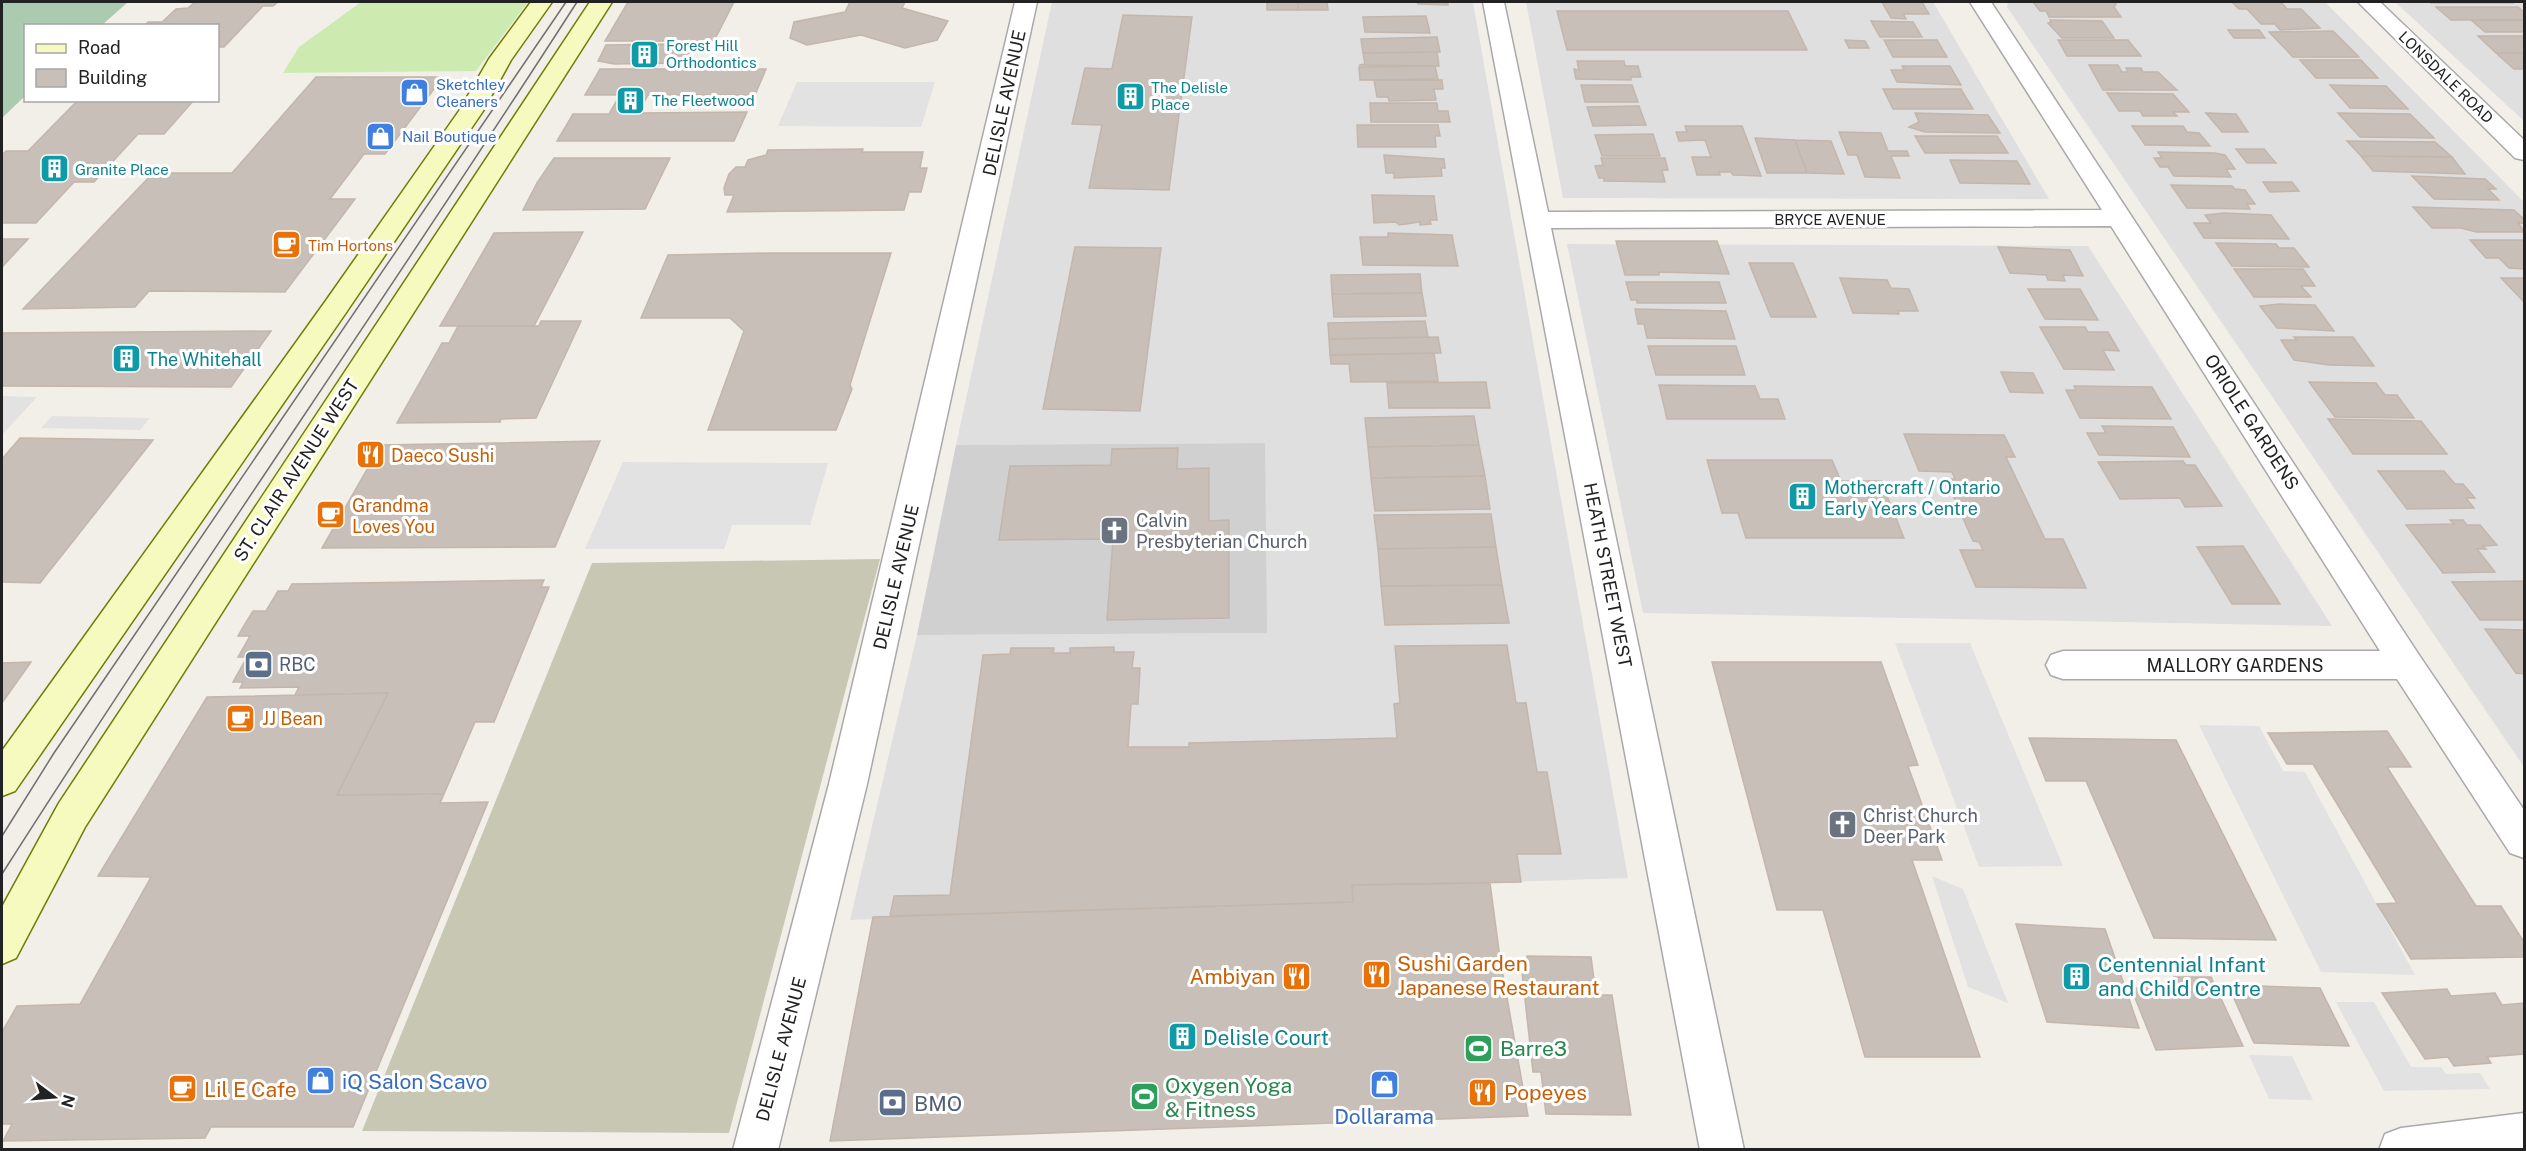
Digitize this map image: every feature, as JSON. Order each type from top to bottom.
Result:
[{"type":"main road","points":[[2,780],[342,298],[471,111],[500,58],[541,2]]},
{"type":"main road","name":"ST. CLAIR AVENUE WEST","points":[[2,945],[72,815],[601,2]]},
{"type":"street","name":"DELISLE AVENUE","points":[[755,1149],[848,784],[1026,2]]},
{"type":"street","name":"HEATH STREET WEST","points":[[1493,2],[1722,1149]]},
{"type":"street","name":"ORIOLE GARDENS","points":[[1981,2],[2122,218],[2407,665],[2524,841]]},
{"type":"street","name":"LONSDALE ROAD","points":[[2367,2],[2524,153]]},
{"type":"street","name":"BRYCE AVENUE","points":[[1538,220],[2122,218]]},
{"type":"street","name":"MALLORY GARDENS","points":[[2062,665],[2407,665]]},
{"type":"street","points":[[2401,1149],[2524,1135]]},
{"type":"shaded area","points":[[1052,2],[1473,2],[1628,878],[1356,887],[1357,901],[850,920],[917,635],[1267,633],[1242,443],[956,445]]},
{"type":"shaded area","points":[[1526,2],[1933,2],[2049,199],[1563,198]]},
{"type":"shaded area","points":[[2008,2],[2325,2],[2524,202],[2524,767],[2007,7]]},
{"type":"shaded area","points":[[2395,2],[2524,2],[2524,121]]},
{"type":"shaded area","points":[[797,82],[935,82],[921,127],[778,126]]},
{"type":"shaded area","points":[[1567,244],[2088,246],[2332,626],[1643,613]]},
{"type":"shaded area","points":[[2,396],[37,397],[2,435]]},
{"type":"shaded area","points":[[52,416],[150,418],[140,430],[41,428]]},
{"type":"shaded area","points":[[1265,443],[1267,633],[917,635],[956,445]]},
{"type":"shaded area","points":[[623,462],[828,463],[810,525],[732,525],[724,549],[585,549]]},
{"type":"shaded area","points":[[880,559],[729,1133],[362,1131],[592,563]]},
{"type":"shaded area","points":[[1895,643],[1970,643],[2063,866],[1979,867]]},
{"type":"shaded area","points":[[2199,725],[2259,726],[2283,771],[2305,772],[2415,975],[2321,972]]},
{"type":"shaded area","points":[[1932,876],[1963,889],[2008,1003],[1968,987]]},
{"type":"shaded area","points":[[2336,1002],[2374,1002],[2411,1067],[2441,1067],[2446,1074],[2480,1073],[2490,1089],[2384,1091]]},
{"type":"shaded area","points":[[2249,1055],[2292,1056],[2313,1100],[2269,1099]]},
{"type":"green space","points":[[2,2],[128,2],[103,24],[24,24],[24,97],[2,118]]},
{"type":"green space","points":[[361,2],[528,2],[476,71],[283,73],[299,47]]},
{"type":"building","points":[[195,2],[278,2],[273,6],[263,6],[224,47],[219,47],[219,24],[146,24],[162,22],[176,9],[188,8]]},
{"type":"building","points":[[628,2],[734,2],[714,41],[605,41]]},
{"type":"building","points":[[850,2],[905,2],[902,8],[948,21],[937,40],[905,48],[861,35],[807,45],[790,38],[794,22],[845,12]]},
{"type":"building","points":[[1267,2],[1298,2],[1298,10],[1267,10]]},
{"type":"building","points":[[1298,2],[1327,2],[1328,10],[1298,10]]},
{"type":"building","points":[[1417,2],[1448,2],[1448,5],[1418,4]]},
{"type":"building","points":[[1882,2],[1922,2],[1929,14],[1903,14],[1906,19],[1891,18]]},
{"type":"building","points":[[2033,2],[2114,2],[2116,4],[2114,7],[2121,17],[2049,17],[2046,11],[2040,11]]},
{"type":"building","points":[[2232,2],[2281,2],[2287,9],[2301,9],[2320,28],[2280,30],[2275,24],[2261,24],[2247,9],[2239,9]]},
{"type":"building","points":[[2512,2],[2514,3],[2431,3]]},
{"type":"building","points":[[2436,7],[2518,7],[2524,12],[2524,20],[2451,20]]},
{"type":"building","points":[[1557,11],[1788,11],[1807,50],[1567,50]]},
{"type":"building","name":"The Delisle Place","points":[[1123,15],[1192,17],[1169,190],[1089,188],[1102,125],[1072,124],[1085,68],[1112,69]]},
{"type":"building","points":[[1426,16],[1430,33],[1365,32],[1363,17]]},
{"type":"building","points":[[2050,20],[2102,21],[2114,38],[2062,38],[2048,23],[2051,22]]},
{"type":"building","points":[[2471,20],[2524,20],[2524,32],[2485,32]]},
{"type":"building","points":[[1871,21],[1913,22],[1922,37],[1880,37]]},
{"type":"building","points":[[2228,30],[2259,30],[2265,38],[2234,38]]},
{"type":"building","points":[[2333,31],[2359,57],[2293,57],[2269,32]]},
{"type":"building","points":[[2478,36],[2524,36],[2524,53],[2496,53]]},
{"type":"building","points":[[1437,37],[1440,52],[1363,53],[1361,39]]},
{"type":"building","points":[[1845,40],[1865,41],[1869,48],[1849,48]]},
{"type":"building","points":[[1884,40],[1937,40],[1947,57],[1893,57]]},
{"type":"building","points":[[2058,40],[2128,40],[2141,56],[2067,56]]},
{"type":"building","name":"Forest Hill Orthodontics","points":[[670,44],[669,48],[692,47],[685,63],[614,64],[598,61],[606,45]]},
{"type":"building","points":[[1437,52],[1439,66],[1359,65],[1365,64],[1363,53]]},
{"type":"building","points":[[2496,53],[2524,53],[2524,69],[2514,69]]},
{"type":"building","points":[[2300,60],[2361,60],[2378,78],[2316,78]]},
{"type":"building","points":[[1577,61],[1624,61],[1625,66],[1638,66],[1641,77],[1631,77],[1631,80],[1576,79],[1574,69],[1579,70]]},
{"type":"building","points":[[2089,65],[2118,65],[2122,72],[2128,72],[2126,68],[2141,68],[2143,72],[2158,72],[2177,90],[2103,90]]},
{"type":"building","points":[[1435,66],[1438,79],[1360,80],[1359,67]]},
{"type":"building","points":[[1902,66],[1950,66],[1961,85],[1897,82],[1891,70],[1904,70]]},
{"type":"building","name":"The Fleetwood","points":[[600,69],[766,69],[755,95],[648,95],[638,113],[747,112],[734,141],[557,141],[573,114],[609,114],[620,95],[585,95]]},
{"type":"building","points":[[316,77],[443,77],[385,154],[364,154],[330,199],[355,199],[285,292],[149,291],[135,307],[23,309],[153,173],[232,173]]},
{"type":"building","points":[[1374,80],[1442,80],[1443,89],[1434,89],[1436,100],[1389,101],[1388,97],[1377,97]]},
{"type":"building","points":[[1581,85],[1632,85],[1638,102],[1585,102]]},
{"type":"building","points":[[2330,85],[2386,86],[2408,109],[2350,108]]},
{"type":"building","points":[[1883,89],[1961,89],[1973,109],[1893,109]]},
{"type":"building","points":[[2107,93],[2173,94],[2189,112],[2173,112],[2177,116],[2143,116],[2140,111],[2119,111]]},
{"type":"building","name":"Granite Place","points":[[76,102],[192,102],[164,134],[138,134],[94,182],[74,182],[36,223],[2,223],[2,155],[6,151],[28,151]]},
{"type":"building","points":[[1370,103],[1437,103],[1438,111],[1448,111],[1450,122],[1371,122]]},
{"type":"building","points":[[1639,106],[1646,125],[1593,126],[1587,107]]},
{"type":"building","points":[[1915,113],[1988,115],[2000,133],[1925,132],[1909,127],[1919,122]]},
{"type":"building","points":[[2206,113],[2236,114],[2248,132],[2222,132]]},
{"type":"building","points":[[2338,113],[2410,114],[2434,138],[2360,137]]},
{"type":"building","points":[[1357,125],[1438,125],[1440,136],[1435,136],[1436,147],[1358,147]]},
{"type":"building","points":[[1685,126],[1742,126],[1761,176],[1733,175],[1731,172],[1719,172],[1720,175],[1697,175],[1692,157],[1711,157],[1705,140],[1679,141],[1676,132],[1687,132]]},
{"type":"building","points":[[2132,126],[2183,126],[2187,132],[2199,133],[2210,146],[2145,145]]},
{"type":"building","points":[[1839,132],[1881,133],[1888,151],[1907,151],[1909,156],[1891,156],[1900,178],[1865,177],[1857,155],[1848,155]]},
{"type":"building","points":[[1653,134],[1660,156],[1602,156],[1595,135]]},
{"type":"building","points":[[1915,136],[1997,136],[2008,153],[1925,153]]},
{"type":"building","points":[[1755,138],[1795,140],[1807,173],[1767,173]]},
{"type":"building","points":[[1795,140],[1831,141],[1844,174],[1807,173]]},
{"type":"building","points":[[2347,141],[2435,142],[2452,157],[2361,156]]},
{"type":"building","points":[[863,149],[862,152],[923,152],[920,168],[927,168],[921,192],[909,192],[904,210],[727,212],[734,195],[725,195],[724,188],[729,174],[736,167],[745,167],[748,160],[766,155],[768,150]]},
{"type":"building","points":[[2236,149],[2264,149],[2276,163],[2247,163]]},
{"type":"building","points":[[2158,152],[2225,155],[2235,169],[2226,169],[2231,177],[2174,176],[2168,167],[2160,167],[2154,158],[2162,158]]},
{"type":"building","points":[[1384,155],[1444,159],[1445,168],[1441,168],[1442,176],[1394,178],[1394,173],[1386,173]]},
{"type":"building","points":[[2361,156],[2452,157],[2465,174],[2373,171]]},
{"type":"building","points":[[554,158],[670,158],[645,209],[523,210],[537,183]]},
{"type":"building","points":[[1601,158],[1665,158],[1668,170],[1662,170],[1665,182],[1604,181],[1604,178],[1599,178],[1595,166],[1603,165]]},
{"type":"building","points":[[1950,160],[2017,161],[2030,184],[1960,183]]},
{"type":"building","points":[[2412,176],[2485,179],[2496,189],[2488,189],[2499,200],[2434,199]]},
{"type":"building","points":[[2263,182],[2292,182],[2299,191],[2270,192]]},
{"type":"building","points":[[2171,185],[2232,186],[2235,189],[2245,190],[2255,204],[2247,204],[2250,209],[2187,208]]},
{"type":"building","points":[[1372,195],[1434,196],[1437,220],[1430,220],[1431,224],[1420,225],[1420,222],[1399,225],[1396,222],[1374,223]]},
{"type":"building","points":[[2413,207],[2514,210],[2524,219],[2524,223],[2518,222],[2524,232],[2476,232],[2461,228],[2432,228]]},
{"type":"building","points":[[2224,213],[2271,215],[2289,239],[2204,238],[2194,223],[2211,223],[2205,215]]},
{"type":"building","points":[[583,232],[534,326],[440,326],[494,233]]},
{"type":"building","points":[[1388,233],[1452,235],[1458,266],[1363,265],[1360,237],[1388,237]]},
{"type":"building","points":[[2,239],[28,239],[2,267]]},
{"type":"building","points":[[2470,240],[2524,240],[2524,269],[2509,268],[2499,258],[2486,258]]},
{"type":"building","points":[[1616,241],[1717,241],[1729,274],[1659,272],[1659,275],[1625,275]]},
{"type":"building","points":[[2216,243],[2276,244],[2279,248],[2294,248],[2309,267],[2232,266]]},
{"type":"building","points":[[1075,247],[1161,248],[1140,411],[1043,409]]},
{"type":"building","points":[[1998,247],[2070,250],[2083,276],[2063,275],[2065,281],[2048,280],[2046,275],[2010,273]]},
{"type":"building","points":[[891,253],[850,385],[852,389],[836,430],[708,430],[744,331],[730,318],[641,318],[668,255]]},
{"type":"building","points":[[1749,263],[1793,263],[1816,317],[1771,317]]},
{"type":"building","points":[[2234,269],[2303,269],[2315,286],[2301,286],[2311,297],[2254,297]]},
{"type":"building","points":[[1420,274],[1422,293],[1332,294],[1331,275]]},
{"type":"building","points":[[1840,278],[1887,280],[1891,288],[1909,289],[1918,311],[1898,311],[1899,314],[1853,313]]},
{"type":"building","points":[[2501,278],[2524,278],[2524,302]]},
{"type":"building","points":[[1626,282],[1719,282],[1726,303],[1637,303],[1637,300],[1631,300]]},
{"type":"building","points":[[2028,289],[2080,289],[2098,320],[2045,319]]},
{"type":"building","points":[[1422,293],[1426,316],[1334,317],[1332,294]]},
{"type":"building","points":[[2315,305],[2334,331],[2277,328],[2260,306]]},
{"type":"building","points":[[1635,309],[1726,311],[1735,339],[1647,338],[1644,324],[1638,324]]},
{"type":"building","points":[[541,321],[581,321],[536,418],[501,419],[500,422],[397,423],[442,343],[449,343],[458,326],[539,326]]},
{"type":"building","points":[[1425,321],[1428,337],[1329,339],[1328,323]]},
{"type":"building","points":[[2040,327],[2085,327],[2088,332],[2108,332],[2119,351],[2103,350],[2114,370],[2064,369]]},
{"type":"building","name":"The Whitehall","points":[[271,331],[231,387],[2,386],[2,333]]},
{"type":"building","points":[[1438,337],[1441,353],[1330,355],[1329,339]]},
{"type":"building","points":[[2294,337],[2353,337],[2374,366],[2329,365],[2294,360],[2281,340],[2297,340]]},
{"type":"building","points":[[1648,346],[1736,346],[1745,375],[1656,375]]},
{"type":"building","points":[[1434,353],[1438,381],[1351,382],[1349,364],[1331,364],[1330,355]]},
{"type":"building","points":[[2001,372],[2033,373],[2043,393],[2010,392]]},
{"type":"building","points":[[1486,382],[1490,408],[1389,408],[1387,383]]},
{"type":"building","points":[[2309,382],[2376,383],[2385,395],[2397,395],[2414,418],[2335,417]]},
{"type":"building","points":[[1659,385],[1755,386],[1760,399],[1778,399],[1785,419],[1667,419]]},
{"type":"building","points":[[2074,386],[2152,387],[2171,419],[2080,418],[2066,390],[2076,390]]},
{"type":"building","points":[[1474,416],[1479,445],[1368,447],[1365,418]]},
{"type":"building","points":[[2328,419],[2421,421],[2447,454],[2353,454]]},
{"type":"building","points":[[2102,426],[2173,427],[2190,457],[2099,455],[2087,433],[2106,433]]},
{"type":"building","points":[[1904,434],[2004,435],[2015,457],[2006,457],[2045,539],[2063,539],[2086,588],[1976,587],[1960,550],[1983,550],[1979,542],[1973,541],[1946,479],[1955,479],[1952,472],[1919,471]]},
{"type":"building","points":[[20,438],[153,440],[40,583],[2,582],[2,459]]},
{"type":"building","points":[[600,441],[555,547],[322,548],[381,445]]},
{"type":"building","points":[[1479,445],[1485,476],[1371,478],[1368,447]]},
{"type":"building","name":"Calvin Presbyterian Church","points":[[1178,448],[1177,469],[1209,468],[1209,521],[1229,520],[1229,618],[1107,620],[1113,539],[999,540],[1010,466],[1111,465],[1112,449]]},
{"type":"building","name":"Mothercraft / Ontario Early Years Centre","points":[[1707,460],[1832,460],[1841,481],[1881,481],[1904,538],[1746,538],[1738,513],[1722,513]]},
{"type":"building","points":[[2183,461],[2186,465],[2195,465],[2222,506],[2185,507],[2180,498],[2120,499],[2098,462]]},
{"type":"building","points":[[2378,471],[2444,471],[2455,484],[2463,484],[2475,498],[2466,498],[2474,508],[2407,509]]},
{"type":"building","points":[[1485,476],[1490,509],[1375,511],[1371,478]]},
{"type":"building","points":[[1491,514],[1496,547],[1378,549],[1374,515]]},
{"type":"building","points":[[2450,520],[2463,520],[2467,525],[2480,525],[2497,545],[2477,549],[2495,572],[2443,573],[2406,525],[2454,524]]},
{"type":"building","points":[[2243,546],[2280,604],[2232,604],[2197,547]]},
{"type":"building","points":[[1496,547],[1502,585],[1381,586],[1378,549]]},
{"type":"building","points":[[544,580],[541,587],[549,587],[494,722],[475,722],[444,794],[337,795],[388,693],[295,695],[299,687],[240,688],[243,682],[233,682],[247,657],[238,657],[250,636],[238,636],[245,624],[253,611],[266,611],[278,591],[288,591],[292,584]]},
{"type":"building","points":[[2524,581],[2524,620],[2480,620],[2452,582]]},
{"type":"building","points":[[1502,585],[1509,623],[1385,625],[1381,586]]},
{"type":"building","points":[[2485,629],[2524,630],[2524,674],[2516,673]]},
{"type":"building","points":[[1507,645],[1516,703],[1526,703],[1537,772],[1547,772],[1561,854],[1517,854],[1521,882],[1352,885],[1353,902],[890,916],[894,896],[950,895],[983,655],[1010,654],[1011,648],[1054,648],[1053,653],[1070,653],[1070,648],[1114,647],[1114,652],[1134,652],[1132,668],[1140,668],[1138,704],[1131,704],[1128,747],[1189,747],[1189,743],[1397,738],[1394,704],[1400,703],[1395,646]]},
{"type":"building","points":[[31,662],[2,703],[2,663]]},
{"type":"building","name":"Christ Church Deer Park","points":[[1712,662],[1881,662],[1918,765],[1908,766],[1942,860],[1912,860],[1980,1057],[1865,1057],[1823,910],[1777,910]]},
{"type":"building","points":[[388,693],[337,795],[444,794],[440,803],[488,802],[353,1127],[211,1127],[205,1138],[3,1141],[12,1124],[2,1124],[2,1032],[17,1006],[80,1004],[151,877],[98,876],[207,697]]},
{"type":"building","points":[[2387,731],[2411,767],[2387,767],[2476,906],[2501,906],[2524,942],[2524,957],[2411,959],[2377,904],[2397,903],[2313,764],[2287,764],[2268,733]]},
{"type":"building","points":[[2029,738],[2176,740],[2276,940],[2154,938],[2086,781],[2046,781]]},
{"type":"building","name":"Delisle Court","points":[[1490,883],[1500,958],[1528,1116],[830,1141],[873,917],[1353,902],[1352,885]]},
{"type":"building","name":"Centennial Infant and Child Centre","points":[[2016,924],[2105,929],[2139,1028],[2047,1022]]},
{"type":"building","points":[[1527,956],[1591,957],[1596,995],[1612,995],[1631,1115],[1546,1114],[1541,1072],[1533,1072],[1522,972],[1529,972]]},
{"type":"building","points":[[2174,977],[2211,977],[2243,1046],[2156,1050],[2131,988],[2179,988]]},
{"type":"building","points":[[2228,985],[2320,988],[2349,1046],[2254,1043]]},
{"type":"building","points":[[2447,989],[2451,996],[2495,993],[2502,1005],[2524,1003],[2524,1054],[2487,1057],[2491,1063],[2454,1066],[2448,1057],[2425,1059],[2382,993]]},
{"type":"tram line","points":[[2,836],[54,753],[566,2]]},
{"type":"tram line","points":[[2,874],[144,655],[434,221],[577,2]]},
{"type":"place","name":"Forest Hill Orthodontics","points":[[645,54]]},
{"type":"place","name":"Sketchley Cleaners","points":[[415,93]]},
{"type":"place","name":"The Delisle Place","points":[[1130,96]]},
{"type":"place","name":"The Fleetwood","points":[[631,100]]},
{"type":"place","name":"Nail Boutique","points":[[381,136]]},
{"type":"place","name":"Granite Place","points":[[54,169]]},
{"type":"place","name":"Tim Hortons","points":[[287,245]]},
{"type":"place","name":"The Whitehall","points":[[126,359]]},
{"type":"place","name":"Daeco Sushi","points":[[370,455]]},
{"type":"place","name":"Mothercraft / Ontario Early Years Centre","points":[[1803,497]]},
{"type":"place","name":"Grandma Loves You","points":[[331,515]]},
{"type":"place","name":"Calvin Presbyterian Church","points":[[1115,530]]},
{"type":"place","name":"RBC","points":[[258,664]]},
{"type":"place","name":"JJ Bean","points":[[241,718]]},
{"type":"place","name":"Christ Church Deer Park","points":[[1842,825]]},
{"type":"place","name":"Sushi Garden Japanese Restaurant","points":[[1376,975]]},
{"type":"place","name":"Ambiyan","points":[[1296,976]]},
{"type":"place","name":"Centennial Infant and Child Centre","points":[[2077,976]]},
{"type":"place","name":"Delisle Court","points":[[1182,1037]]},
{"type":"place","name":"Barre3","points":[[1479,1048]]},
{"type":"place","name":"iQ Salon Scavo","points":[[321,1081]]},
{"type":"place","name":"Dollarama","points":[[1384,1085]]},
{"type":"place","name":"Lil E Cafe","points":[[183,1089]]},
{"type":"place","name":"Popeyes","points":[[1483,1092]]},
{"type":"place","name":"Oxygen Yoga & Fitness","points":[[1144,1097]]},
{"type":"place","name":"BMO","points":[[893,1103]]}]
